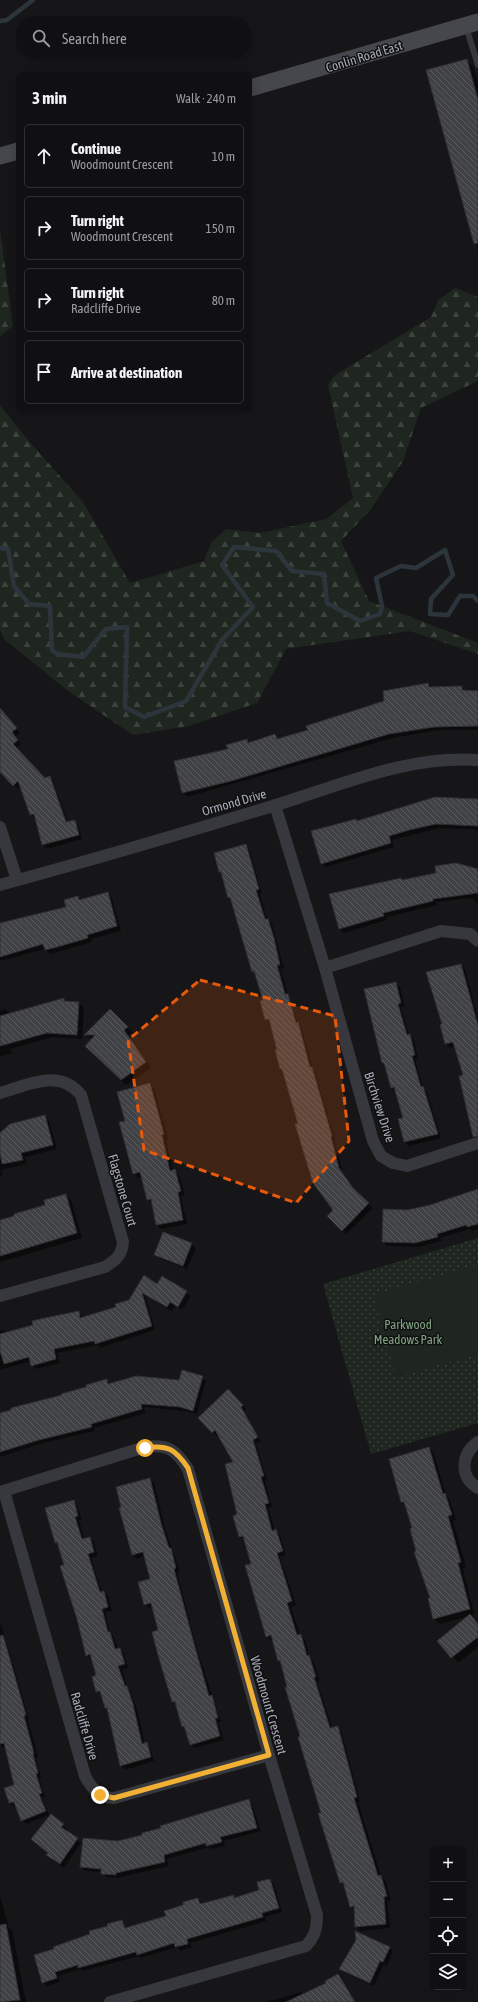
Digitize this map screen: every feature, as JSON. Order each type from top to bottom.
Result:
[{"type":"street","name":"Conlin Road East","points":[[252,87],[472,24]]},
{"type":"street","points":[[0,156],[16,152]]},
{"type":"street","name":"Ormond Drive","points":[[0,885],[275,805],[398,767],[437,760],[478,760]]},
{"type":"street","name":"Birchview Drive","points":[[275,805],[324,968],[373,1141],[381,1156],[393,1163],[407,1166],[478,1143]]},
{"type":"street","points":[[0,827],[17,880]]},
{"type":"street","points":[[324,968],[441,931],[470,934],[478,941]]},
{"type":"street","name":"Flagstone Court","points":[[0,1093],[51,1079],[63,1080],[74,1086],[81,1095],[123,1242],[122,1252],[116,1260],[105,1267],[0,1296]]},
{"type":"street","points":[[478,1442],[466,1454],[464,1462],[468,1479],[478,1488]]},
{"type":"street","name":"Woodmount Crescent","points":[[2,1491],[145,1448],[157,1446],[169,1448],[179,1455],[188,1468],[269,1755],[317,1915],[317,1927],[314,1937],[306,1946],[110,2002]]},
{"type":"street","name":"Radcliffe Drive","points":[[2,1491],[85,1776],[91,1787],[100,1795],[114,1798],[269,1755]]},
{"type":"lane","points":[[472,24],[478,65]]},
{"type":"highlighted area","points":[[200,980],[335,1016],[349,1141],[296,1203],[144,1150],[128,1040]]},
{"type":"green space","points":[[0,229],[13,326],[0,336]]},
{"type":"green space","points":[[455,288],[478,297],[478,381],[421,408],[403,461],[371,509],[341,541],[369,601],[478,643],[478,654],[410,631],[286,649],[257,703],[189,726],[133,735],[68,691],[4,639],[0,630],[0,405],[27,439],[83,502],[130,583],[204,561],[211,543],[226,529],[260,533],[326,519],[353,498],[328,385],[335,375],[431,317],[438,300]]},
{"type":"green space","name":"Parkwood Meadows Park","points":[[478,1238],[478,1423],[371,1454],[323,1284]]},
{"type":"green space","points":[[478,1265],[478,1354],[396,1377],[373,1295]]},
{"type":"building","points":[[467,59],[478,100],[478,243],[474,244],[426,70]]},
{"type":"building","points":[[428,683],[429,687],[462,686],[462,690],[478,691],[478,726],[434,727],[389,734],[231,781],[182,793],[174,761],[228,749],[226,745],[247,739],[248,743],[275,734],[277,739],[308,730],[306,726],[384,701],[383,691]]},
{"type":"building","points":[[0,708],[17,728],[12,732],[18,740],[13,744],[45,778],[50,776],[66,822],[75,820],[79,835],[42,845],[34,814],[30,815],[18,781],[13,786],[0,772]]},
{"type":"building","points":[[435,797],[478,799],[478,826],[436,824],[409,830],[389,836],[391,843],[321,864],[311,831],[356,819],[357,821]]},
{"type":"building","points":[[246,844],[259,889],[256,890],[265,919],[268,919],[274,938],[280,965],[277,965],[285,994],[288,994],[296,1023],[298,1022],[310,1067],[312,1067],[332,1136],[339,1168],[353,1188],[369,1203],[342,1231],[327,1216],[333,1210],[313,1183],[295,1124],[298,1124],[282,1069],[280,1069],[269,1019],[265,1020],[260,1001],[263,1000],[254,971],[252,972],[230,897],[228,898],[214,853]]},
{"type":"building","points":[[456,863],[478,869],[478,893],[433,899],[433,901],[383,913],[384,916],[339,929],[329,894],[401,878],[402,880],[436,873],[435,866]]},
{"type":"building","points":[[108,892],[117,926],[87,935],[88,938],[57,947],[45,950],[43,944],[0,957],[0,923],[66,907],[64,900],[78,896],[79,900]]},
{"type":"building","points":[[461,964],[478,1025],[478,1136],[473,1137],[459,1076],[463,1075],[453,1042],[445,1044],[440,1025],[442,1024],[426,972]]},
{"type":"building","points":[[396,982],[401,1003],[398,1004],[407,1035],[410,1034],[415,1055],[412,1056],[421,1087],[423,1086],[438,1134],[404,1142],[398,1119],[403,1118],[394,1087],[391,1088],[384,1063],[382,1063],[364,989]]},
{"type":"building","points":[[64,998],[64,1001],[79,1002],[77,1035],[47,1033],[0,1046],[0,1016]]},
{"type":"building","points":[[110,1009],[128,1027],[124,1030],[146,1062],[121,1080],[85,1046],[95,1035],[84,1035]]},
{"type":"building","points":[[150,1083],[164,1134],[162,1135],[170,1171],[175,1169],[181,1191],[178,1192],[183,1220],[156,1225],[151,1199],[147,1200],[140,1172],[133,1174],[119,1122],[125,1121],[117,1092]]},
{"type":"building","points":[[45,1115],[53,1145],[21,1153],[23,1160],[2,1164],[0,1153],[0,1133],[10,1124]]},
{"type":"building","points":[[478,1189],[478,1224],[467,1227],[466,1225],[437,1234],[438,1237],[415,1243],[382,1242],[383,1209],[407,1210],[430,1205]]},
{"type":"building","points":[[66,1194],[77,1233],[0,1256],[0,1220],[14,1216],[14,1214],[45,1205],[44,1200]]},
{"type":"building","points":[[163,1232],[192,1243],[183,1266],[154,1255]]},
{"type":"building","points":[[144,1275],[157,1284],[162,1276],[187,1291],[178,1307],[170,1302],[167,1307],[142,1293],[152,1326],[95,1344],[94,1341],[54,1349],[56,1359],[31,1366],[29,1357],[4,1364],[0,1351],[0,1334],[33,1325],[32,1321],[79,1311],[80,1318],[116,1307],[115,1304],[129,1300]]},
{"type":"building","points":[[182,1370],[203,1376],[193,1411],[180,1407],[141,1404],[142,1409],[91,1424],[92,1427],[39,1440],[0,1452],[0,1413],[11,1410],[11,1408],[62,1395],[61,1394],[107,1379],[108,1384],[136,1376],[179,1380]]},
{"type":"building","points":[[228,1389],[243,1405],[241,1407],[258,1437],[253,1440],[264,1476],[261,1477],[269,1503],[265,1504],[272,1531],[276,1529],[283,1551],[277,1553],[292,1601],[287,1603],[297,1635],[301,1634],[307,1656],[309,1655],[316,1677],[314,1677],[330,1728],[338,1726],[357,1797],[354,1798],[378,1876],[381,1875],[387,1896],[384,1897],[386,1924],[355,1927],[354,1906],[350,1907],[343,1882],[340,1883],[318,1813],[321,1813],[298,1737],[300,1736],[285,1687],[287,1687],[280,1660],[278,1661],[271,1635],[266,1637],[245,1565],[251,1564],[243,1536],[239,1537],[233,1516],[237,1514],[225,1464],[233,1462],[215,1430],[212,1433],[198,1418]]},
{"type":"building","points":[[429,1447],[443,1494],[445,1493],[452,1515],[448,1516],[461,1562],[458,1563],[470,1609],[433,1619],[428,1598],[430,1598],[414,1552],[416,1551],[410,1529],[412,1528],[404,1502],[401,1502],[389,1459]]},
{"type":"building","points":[[150,1478],[161,1523],[169,1548],[171,1548],[176,1568],[174,1569],[195,1647],[209,1696],[212,1695],[218,1718],[215,1718],[220,1736],[190,1745],[184,1726],[182,1727],[175,1702],[172,1702],[158,1655],[152,1632],[158,1630],[151,1603],[144,1605],[138,1582],[150,1579],[143,1552],[132,1555],[119,1508],[121,1507],[116,1487]]},
{"type":"building","points":[[74,1500],[78,1516],[75,1517],[82,1539],[90,1537],[94,1552],[88,1554],[100,1592],[104,1591],[108,1607],[102,1609],[108,1632],[110,1632],[115,1649],[120,1648],[125,1664],[118,1666],[133,1704],[142,1744],[147,1742],[151,1757],[120,1766],[107,1708],[105,1708],[100,1691],[96,1692],[92,1677],[96,1675],[90,1654],[86,1656],[77,1619],[60,1566],[64,1565],[57,1542],[55,1543],[45,1508]]},
{"type":"building","points":[[470,1614],[478,1624],[478,1637],[451,1658],[437,1641]]},
{"type":"building","points":[[3,1635],[26,1715],[24,1716],[34,1753],[38,1773],[36,1774],[42,1793],[39,1794],[46,1811],[21,1821],[14,1802],[9,1803],[4,1788],[14,1785],[4,1743],[0,1744],[0,1636]]},
{"type":"building","points":[[249,1799],[257,1828],[220,1837],[222,1842],[206,1846],[206,1843],[164,1855],[165,1862],[116,1873],[116,1875],[101,1874],[101,1869],[80,1867],[83,1838],[118,1841],[142,1835],[142,1833],[161,1828],[160,1826]]},
{"type":"building","points":[[51,1814],[64,1824],[61,1827],[78,1838],[60,1864],[46,1855],[48,1853],[31,1839]]},
{"type":"building","points":[[270,1879],[279,1908],[262,1913],[263,1917],[187,1939],[188,1944],[175,1947],[174,1943],[137,1955],[136,1952],[78,1968],[78,1965],[55,1972],[57,1978],[42,1983],[34,1955],[54,1949],[53,1947],[90,1934],[89,1931],[108,1926],[107,1924],[122,1920],[125,1928],[166,1916],[164,1911],[183,1905],[183,1902],[198,1898],[200,1904],[234,1895],[234,1898],[259,1890],[257,1882]]},
{"type":"building","points":[[6,1924],[20,2000],[0,2002],[0,1925]]},
{"type":"building","points":[[355,1931],[390,1947],[383,1962],[380,1961],[370,1983],[339,1969],[356,1940]]},
{"type":"building","points":[[338,1974],[355,2002],[286,2002],[326,1983],[325,1981]]},
{"type":"waterway","points":[[0,21],[7,20],[33,0]]},
{"type":"waterway","points":[[0,548],[8,549],[14,586],[29,604],[50,606],[52,650],[57,654],[83,657],[106,629],[127,627],[125,707],[144,717],[186,701],[222,640],[253,607],[222,565],[234,547],[276,551],[292,571],[324,574],[327,603],[360,621],[380,614],[382,606],[376,578],[401,566],[416,568],[445,550],[453,575],[431,599],[430,614],[448,615],[460,596],[473,596],[478,601]]},
{"type":"route","points":[[100,1795],[107,1798],[114,1798],[269,1755],[188,1468],[179,1455],[169,1448],[157,1446],[145,1448]]}]
